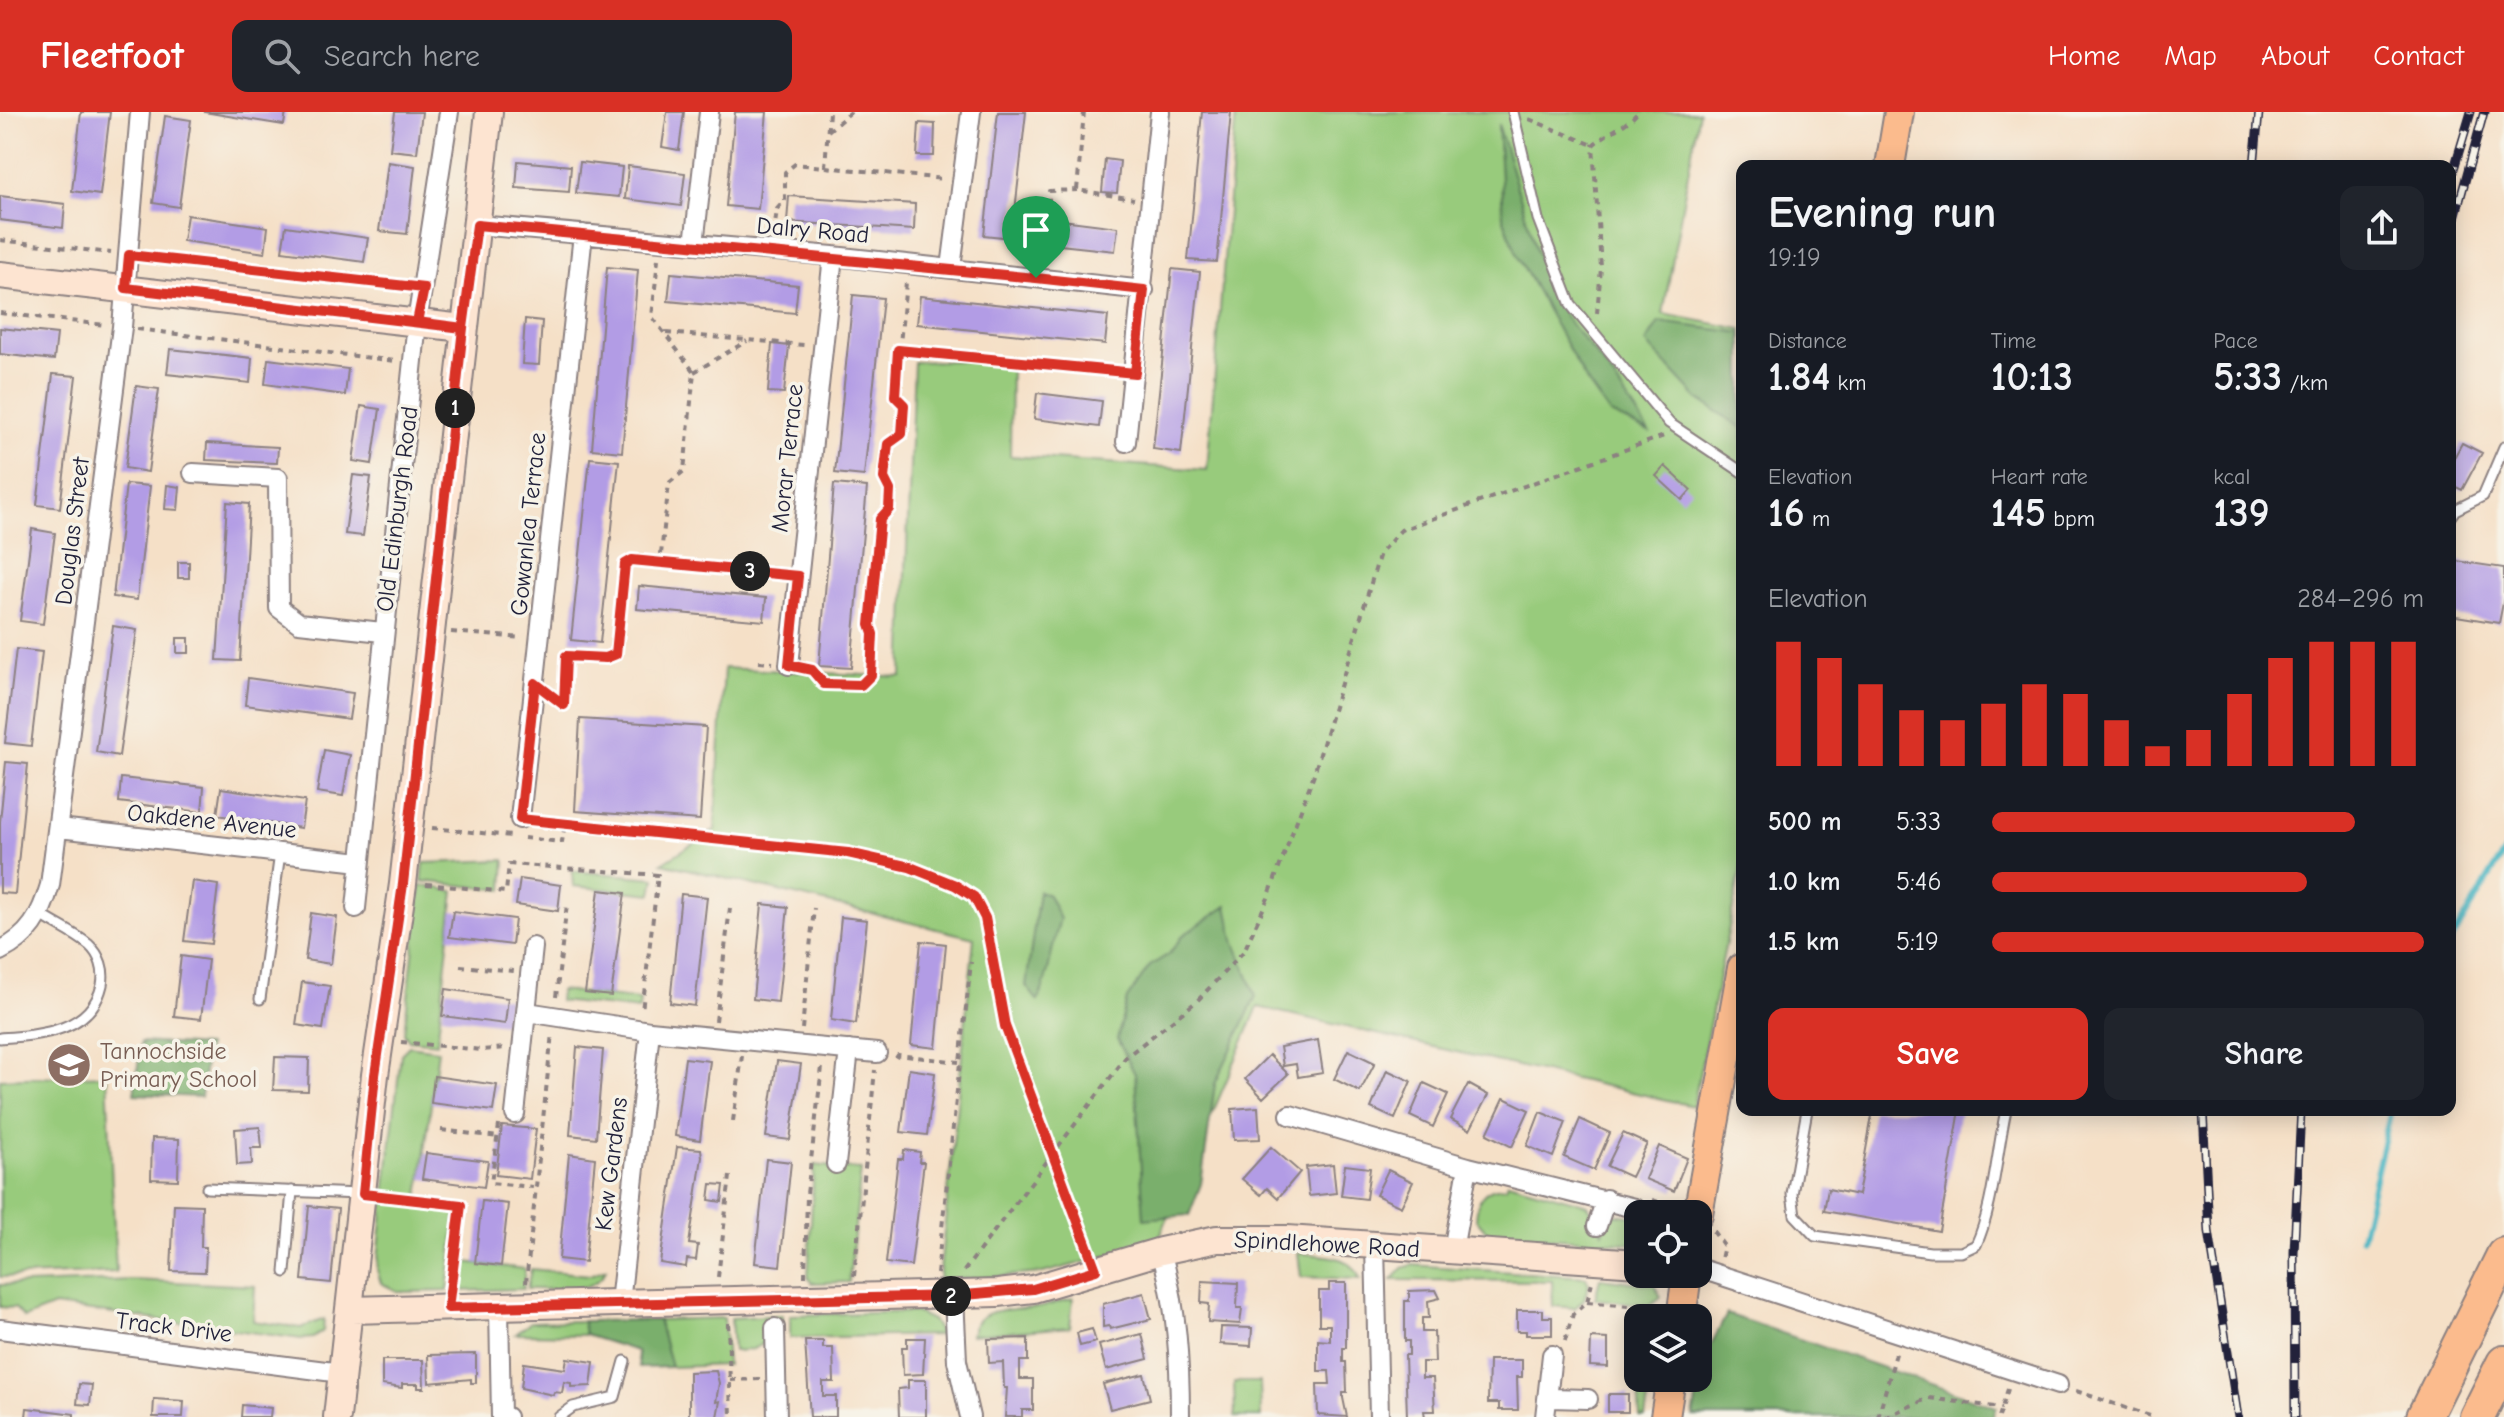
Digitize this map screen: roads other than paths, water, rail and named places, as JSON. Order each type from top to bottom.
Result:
[{"type":"highway","points":[[2424,1417],[2504,1255]]},
{"type":"highway","points":[[2477,1417],[2504,1363]]},
{"type":"main road","points":[[1891,160],[1899,112]]},
{"type":"main road","points":[[1701,1200],[1736,1002]]},
{"type":"main road","points":[[1665,1417],[1669,1392]]},
{"type":"street","name":"Douglas Street","points":[[41,915],[59,828],[122,327],[140,112]]},
{"type":"street","name":"Old Edinburgh Road","points":[[356,908],[382,632],[417,322],[449,112]]},
{"type":"street","name":"Old Edinburgh Road","points":[[337,1417],[380,1040],[403,884],[433,630],[463,328],[489,112]]},
{"type":"street","points":[[694,244],[709,112]]},
{"type":"street","points":[[951,268],[971,112]]},
{"type":"street","points":[[1126,442],[1160,112]]},
{"type":"street","name":"Dalry Road","points":[[477,225],[772,250],[1144,290]]},
{"type":"street","name":"Gowanlea Terrace","points":[[520,819],[583,234]]},
{"type":"street","name":"Morar Terrace","points":[[789,665],[833,256]]},
{"type":"street","points":[[0,275],[463,328]]},
{"type":"street","points":[[193,473],[278,478],[279,608],[299,623],[382,632]]},
{"type":"street","name":"Oakdene Avenue","points":[[59,828],[360,862]]},
{"type":"street","points":[[7,947],[41,915]]},
{"type":"street","points":[[515,1114],[533,947]]},
{"type":"street","points":[[527,1012],[645,1029],[849,1050],[876,1059]]},
{"type":"street","name":"Kew Gardens","points":[[620,1303],[645,1029]]},
{"type":"street","points":[[836,1164],[849,1050]]},
{"type":"street","points":[[1290,1115],[1468,1167],[1624,1205]]},
{"type":"street","points":[[1453,1250],[1468,1167]]},
{"type":"street","points":[[1597,1226],[1606,1199]]},
{"type":"street","name":"Spindlehowe Road","points":[[351,1310],[944,1296],[1033,1289],[1161,1251],[1217,1239],[1287,1239],[1624,1262]]},
{"type":"street","points":[[1375,1245],[1379,1417]]},
{"type":"street","points":[[1161,1251],[1175,1309],[1180,1417]]},
{"type":"street","points":[[1712,1272],[1900,1331],[2058,1385]]},
{"type":"street","points":[[944,1296],[970,1417]]},
{"type":"street","points":[[501,1417],[511,1307]]},
{"type":"street","points":[[775,1328],[777,1417]]},
{"type":"street","name":"Track Drive","points":[[0,1329],[341,1373]]},
{"type":"street","points":[[1545,1417],[1550,1398],[1552,1355]]},
{"type":"street","points":[[1550,1398],[1588,1399]]},
{"type":"street","points":[[495,1417],[507,1417]]},
{"type":"lane","points":[[1513,112],[1538,219],[1571,305],[1669,423],[1736,468]]},
{"type":"lane","points":[[2456,510],[2483,496],[2504,447]]},
{"type":"lane","points":[[260,999],[280,853]]},
{"type":"lane","points":[[0,1038],[42,1035],[68,1027],[88,1012],[99,996],[103,978],[101,961],[89,946],[41,915]]},
{"type":"lane","points":[[1806,1116],[1792,1194],[1795,1215],[1815,1236],[1930,1252],[1961,1252],[1976,1245],[1986,1223],[1987,1203],[2005,1116]]},
{"type":"lane","points":[[207,1188],[363,1194]]},
{"type":"lane","points":[[285,1272],[292,1191]]},
{"type":"lane","points":[[559,1417],[573,1407],[615,1397],[625,1361]]},
{"type":"waterway","points":[[2456,932],[2504,853]]},
{"type":"waterway","points":[[2361,1238],[2390,1116]]},
{"type":"railway","points":[[2255,160],[2259,112]]},
{"type":"railway","points":[[2456,162],[2471,112]]},
{"type":"railway","points":[[2456,214],[2484,112]]},
{"type":"railway","points":[[2203,1116],[2209,1231],[2238,1417]]},
{"type":"railway","points":[[2295,1417],[2294,1252],[2301,1116]]},
{"type":"place","name":"Tannochside Primary School","points":[[69,1065]]}]
